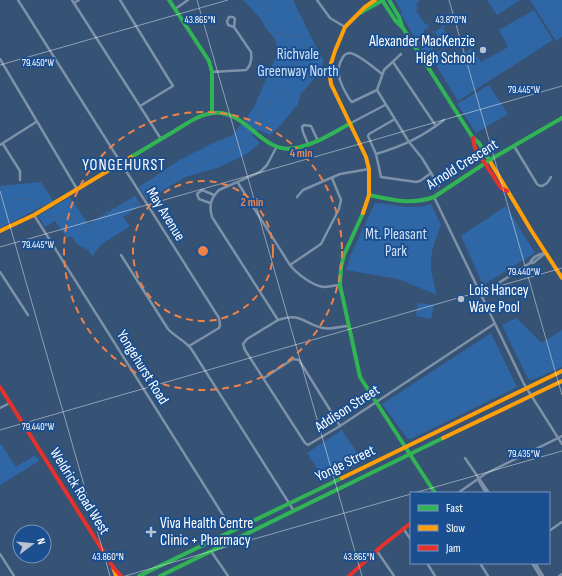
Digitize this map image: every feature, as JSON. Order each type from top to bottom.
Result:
[{"type":"street","name":"May Avenue","points":[[18,0],[220,318],[219,328],[189,346]]},
{"type":"street","points":[[79,0],[73,1],[162,139]]},
{"type":"street","points":[[120,0],[174,86],[140,106]]},
{"type":"street","points":[[169,0],[209,61],[212,72],[212,112]]},
{"type":"street","points":[[175,9],[188,0]]},
{"type":"street","points":[[317,0],[330,18],[345,27]]},
{"type":"street","points":[[375,0],[357,14],[345,27],[334,51],[329,70],[331,84],[351,123],[370,169],[369,195],[361,218],[344,255],[341,267],[340,285],[360,377],[434,492]]},
{"type":"street","points":[[357,14],[383,0],[395,20],[403,28],[473,138],[479,143],[545,253],[562,278]]},
{"type":"street","points":[[388,0],[400,17],[403,28]]},
{"type":"street","points":[[212,72],[246,70],[249,68],[252,56],[251,52],[234,27]]},
{"type":"street","points":[[382,74],[354,54],[346,54],[340,61],[338,69],[340,83],[351,102],[376,90],[382,74],[401,54]]},
{"type":"street","points":[[0,59],[77,189]]},
{"type":"street","points":[[393,62],[436,126]]},
{"type":"street","points":[[376,90],[409,142],[432,173],[439,186]]},
{"type":"street","points":[[0,231],[34,215],[199,116],[212,112],[223,113],[235,117],[277,146],[289,149],[308,144],[385,105]]},
{"type":"street","name":"Arnold Crescent","points":[[369,195],[415,203],[424,202],[562,118]]},
{"type":"street","points":[[395,119],[368,136],[376,154],[380,175],[383,178],[416,182],[432,173]]},
{"type":"street","points":[[376,154],[409,142],[444,120]]},
{"type":"street","points":[[20,180],[20,171],[2,144],[36,122]]},
{"type":"street","points":[[308,144],[303,132],[302,127],[304,125],[311,126],[318,139]]},
{"type":"street","points":[[473,138],[475,148],[485,164],[501,188],[507,191]]},
{"type":"street","points":[[277,146],[264,169],[238,183],[219,190],[214,195],[210,203],[210,210],[215,222],[278,320],[288,317],[298,318],[324,328],[349,326]]},
{"type":"street","points":[[514,146],[536,184],[542,186],[546,184],[551,177]]},
{"type":"street","points":[[296,196],[303,190],[340,174],[370,169]]},
{"type":"street","points":[[290,265],[321,244],[339,209],[341,200],[332,178]]},
{"type":"street","points":[[238,183],[290,265],[306,279],[324,287],[340,285]]},
{"type":"street","points":[[210,203],[199,199],[197,194],[202,190],[214,195]]},
{"type":"street","points":[[434,197],[526,388],[562,444]]},
{"type":"street","name":"Yongehurst Road","points":[[34,215],[233,531]]},
{"type":"street","points":[[480,295],[530,262],[534,263],[545,253]]},
{"type":"street","points":[[121,255],[168,329],[189,346],[294,511]]},
{"type":"street","points":[[0,272],[28,315]]},
{"type":"street","name":"Addison Street","points":[[278,320],[243,343],[245,350],[306,444],[310,445],[494,324]]},
{"type":"street","points":[[264,378],[293,359],[299,360],[340,426]]},
{"type":"street","name":"Yonge Street","points":[[139,576],[562,371]]},
{"type":"street","name":"Yonge Street","points":[[160,576],[562,381]]},
{"type":"street","name":"Weldrick Road West","points":[[0,387],[113,567],[121,576]]},
{"type":"street","points":[[0,408],[10,403]]},
{"type":"street","points":[[459,492],[485,474],[562,436]]},
{"type":"street","points":[[465,458],[487,492]]},
{"type":"street","points":[[550,529],[562,522]]},
{"type":"street","points":[[350,576],[377,550],[410,524]]},
{"type":"street","points":[[403,528],[410,538]]},
{"type":"street","points":[[211,550],[228,576]]},
{"type":"street","points":[[377,550],[394,576]]},
{"type":"street","points":[[0,554],[14,576]]},
{"type":"street","points":[[427,564],[435,576]]},
{"type":"street","points":[[481,564],[488,576]]},
{"type":"street","points":[[533,564],[542,576]]},
{"type":"street","points":[[536,564],[542,576]]},
{"type":"street","name":"Weldrick Road West","points":[[113,567],[116,576]]},
{"type":"green space","name":"Richvale Greenway North","points":[[243,0],[293,0],[319,53],[324,60],[321,70],[301,94],[298,104],[279,127],[270,135],[258,130],[252,135],[260,143],[247,154],[217,168],[185,177],[147,200],[139,187],[181,159],[231,136],[247,118],[255,105],[278,52],[275,39],[267,30],[260,18]]},
{"type":"green space","points":[[395,0],[421,0],[416,4],[418,8],[416,10],[425,24],[427,23],[429,27],[423,31],[433,49],[428,52],[423,51],[400,13],[402,12]]},
{"type":"green space","points":[[487,0],[520,0],[497,15]]},
{"type":"green space","points":[[530,0],[562,0],[562,37],[556,41]]},
{"type":"green space","points":[[534,10],[553,40],[458,101],[431,57],[443,49],[451,62],[472,48],[481,62],[508,47],[499,30]]},
{"type":"green space","points":[[441,25],[445,26],[443,28],[448,36],[451,35],[450,39],[449,37],[441,41],[441,44],[439,43],[440,41],[435,32],[433,34],[432,32],[433,30],[434,32],[442,27]]},
{"type":"green space","points":[[489,85],[508,114],[476,133],[457,104]]},
{"type":"green space","points":[[41,182],[53,201],[0,228],[0,186]]},
{"type":"green space","points":[[135,196],[141,205],[123,217],[130,226],[102,244],[97,249],[93,257],[88,250],[78,245],[71,236],[67,238],[55,221],[45,227],[38,216],[70,197],[88,224]]},
{"type":"green space","name":"Mt. Pleasant Park","points":[[375,203],[410,207],[431,204],[441,225],[434,244],[431,259],[432,274],[437,295],[398,279],[346,270],[351,254]]},
{"type":"green space","points":[[506,206],[535,253],[483,285],[461,236]]},
{"type":"green space","points":[[418,303],[434,305],[431,319],[416,316]]},
{"type":"green space","points":[[516,318],[542,343],[562,330],[562,367],[532,380],[528,379],[502,325]]},
{"type":"green space","points":[[491,333],[517,387],[411,439],[407,438],[382,404]]},
{"type":"green space","points":[[342,430],[363,462],[325,481],[307,453]]},
{"type":"green space","points":[[1,444],[16,467],[35,455],[39,461],[0,485]]},
{"type":"waterway","points":[[257,125],[259,121],[256,114],[257,110],[267,109],[266,105],[270,103],[272,97],[278,92],[275,85],[281,75],[280,73],[282,70],[289,74],[289,67],[296,64],[297,57],[305,45],[300,36],[282,35],[273,29],[266,19],[264,12],[268,10],[269,6],[266,0]]},
{"type":"waterway","points":[[146,198],[152,189],[151,186],[157,180],[165,182],[168,178],[166,173],[175,171],[183,163],[191,166],[227,153],[243,144],[251,133]]},
{"type":"waterway","points":[[0,197],[7,202],[11,198],[31,200],[35,201],[41,207]]},
{"type":"waterway","points":[[46,213],[48,217],[65,217],[71,219],[87,232],[92,226],[102,226],[101,223],[110,207],[115,212],[127,204],[131,203],[138,205],[142,202]]},
{"type":"traffic: fast","points":[[169,0],[209,61],[212,72],[212,112]]},
{"type":"traffic: fast","points":[[382,0],[395,20],[403,28],[473,138],[479,143],[491,163]]},
{"type":"traffic: fast","points":[[360,13],[383,0]]},
{"type":"traffic: fast","points":[[389,0],[399,17],[402,26]]},
{"type":"traffic: fast","points":[[131,157],[193,120],[203,115],[214,113],[226,114],[236,118],[273,145],[283,148],[295,148],[310,144],[351,123]]},
{"type":"traffic: fast","points":[[369,195],[402,201],[418,201],[434,197],[493,158],[562,118]]},
{"type":"traffic: fast","points":[[363,213],[344,255],[341,267],[340,285],[360,377],[434,492]]},
{"type":"traffic: fast","points":[[160,576],[443,438]]},
{"type":"traffic: fast","points":[[139,576],[342,478]]},
{"type":"traffic: slow","points":[[363,213],[369,195],[369,169],[366,157],[331,84],[329,70],[345,27],[365,7],[375,0]]},
{"type":"traffic: slow","points":[[0,231],[34,215],[131,157]]},
{"type":"traffic: slow","points":[[491,163],[562,278]]},
{"type":"traffic: slow","points":[[342,478],[562,371]]},
{"type":"traffic: slow","points":[[443,438],[562,381]]},
{"type":"traffic: slow","points":[[113,567],[116,576]]},
{"type":"traffic: jam","points":[[473,138],[475,148],[501,188],[507,191]]},
{"type":"traffic: jam","points":[[0,387],[113,567],[121,576]]},
{"type":"traffic: jam","points":[[349,576],[383,545],[410,524]]},
{"type":"place","name":"Alexander MacKenzie High School","points":[[483,50]]},
{"type":"place","name":"Lois Hancey Wave Pool","points":[[461,299]]},
{"type":"place","name":"Viva Health Centre Clinic + Pharmacy","points":[[151,532]]},
{"type":"district","name":"YONGEHURST","points":[[124,164]]}]
